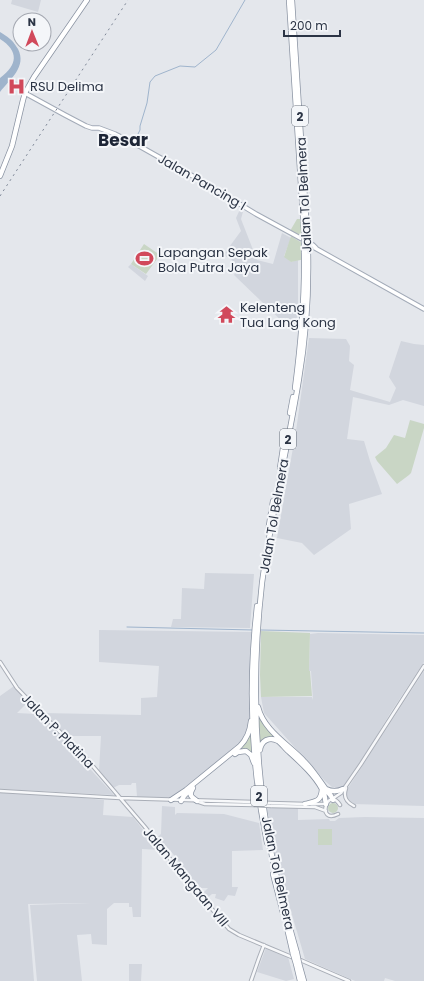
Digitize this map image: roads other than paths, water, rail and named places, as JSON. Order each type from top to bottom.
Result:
[{"type":"highway","points":[[0,170],[9,146],[24,93],[83,0]]},
{"type":"highway","points":[[39,68],[86,0]]},
{"type":"highway","name":"Jalan Tol Belmera","points":[[289,0],[306,232]]},
{"type":"highway","name":"Jalan Tol Belmera","points":[[292,0],[306,232],[304,306],[292,402],[263,559],[252,666],[252,705],[261,808],[270,863],[304,981]]},
{"type":"highway","points":[[0,176],[12,146],[24,93]]},
{"type":"highway","name":"Jalan Tol Belmera","points":[[256,635],[257,765]]},
{"type":"highway","points":[[256,692],[259,714],[272,732],[306,762],[324,789],[326,804]]},
{"type":"highway","points":[[171,800],[237,750],[244,742],[250,730],[252,705]]},
{"type":"highway","points":[[257,765],[260,746],[264,741],[267,739],[278,741],[312,775],[333,800]]},
{"type":"highway","points":[[182,801],[184,796],[193,788],[238,752],[246,751],[251,755],[257,765]]},
{"type":"highway","points":[[193,788],[190,795],[197,801]]},
{"type":"highway","points":[[324,789],[334,792],[343,789]]},
{"type":"highway","points":[[305,804],[319,800],[324,789]]},
{"type":"highway","name":"Jalan Tol Belmera","points":[[298,964],[300,981]]},
{"type":"main road","name":"Jalan Pancing I","points":[[24,93],[86,126],[99,128],[115,134],[141,147],[424,309]]},
{"type":"street","name":"Jalan P. Platina","points":[[0,662],[18,689],[85,758],[119,798]]},
{"type":"street","points":[[0,791],[254,804],[326,804],[333,800],[347,784],[424,666]]},
{"type":"street","points":[[347,784],[344,797],[348,803],[354,806]]},
{"type":"street","name":"Jalan Mangaan VIII","points":[[119,798],[232,932],[349,981]]},
{"type":"street","points":[[333,800],[340,805]]},
{"type":"street","points":[[270,804],[315,807],[326,811],[331,816],[338,814]]},
{"type":"street","points":[[326,804],[326,811]]},
{"type":"street","points":[[251,981],[264,945]]},
{"type":"water","points":[[0,32],[12,41],[12,50],[11,48],[0,39]]},
{"type":"water","points":[[19,52],[19,67],[0,92],[0,78],[6,73],[13,63],[13,53]]},
{"type":"waterway","points":[[141,144],[138,134],[147,103],[150,82],[155,76],[180,66],[195,67],[216,50],[245,0]]},
{"type":"waterway","points":[[127,627],[253,630]]},
{"type":"waterway","points":[[261,630],[424,633]]},
{"type":"railway","points":[[0,196],[128,0]]},
{"type":"place","name":"RSU Delima","points":[[17,86]]},
{"type":"place","name":"Lapangan Sepak Bola Putra Jaya","points":[[145,259]]},
{"type":"place","name":"Kelenteng Tua Lang Kong","points":[[227,314]]},
{"type":"district","name":"Besar","points":[[123,140]]}]
